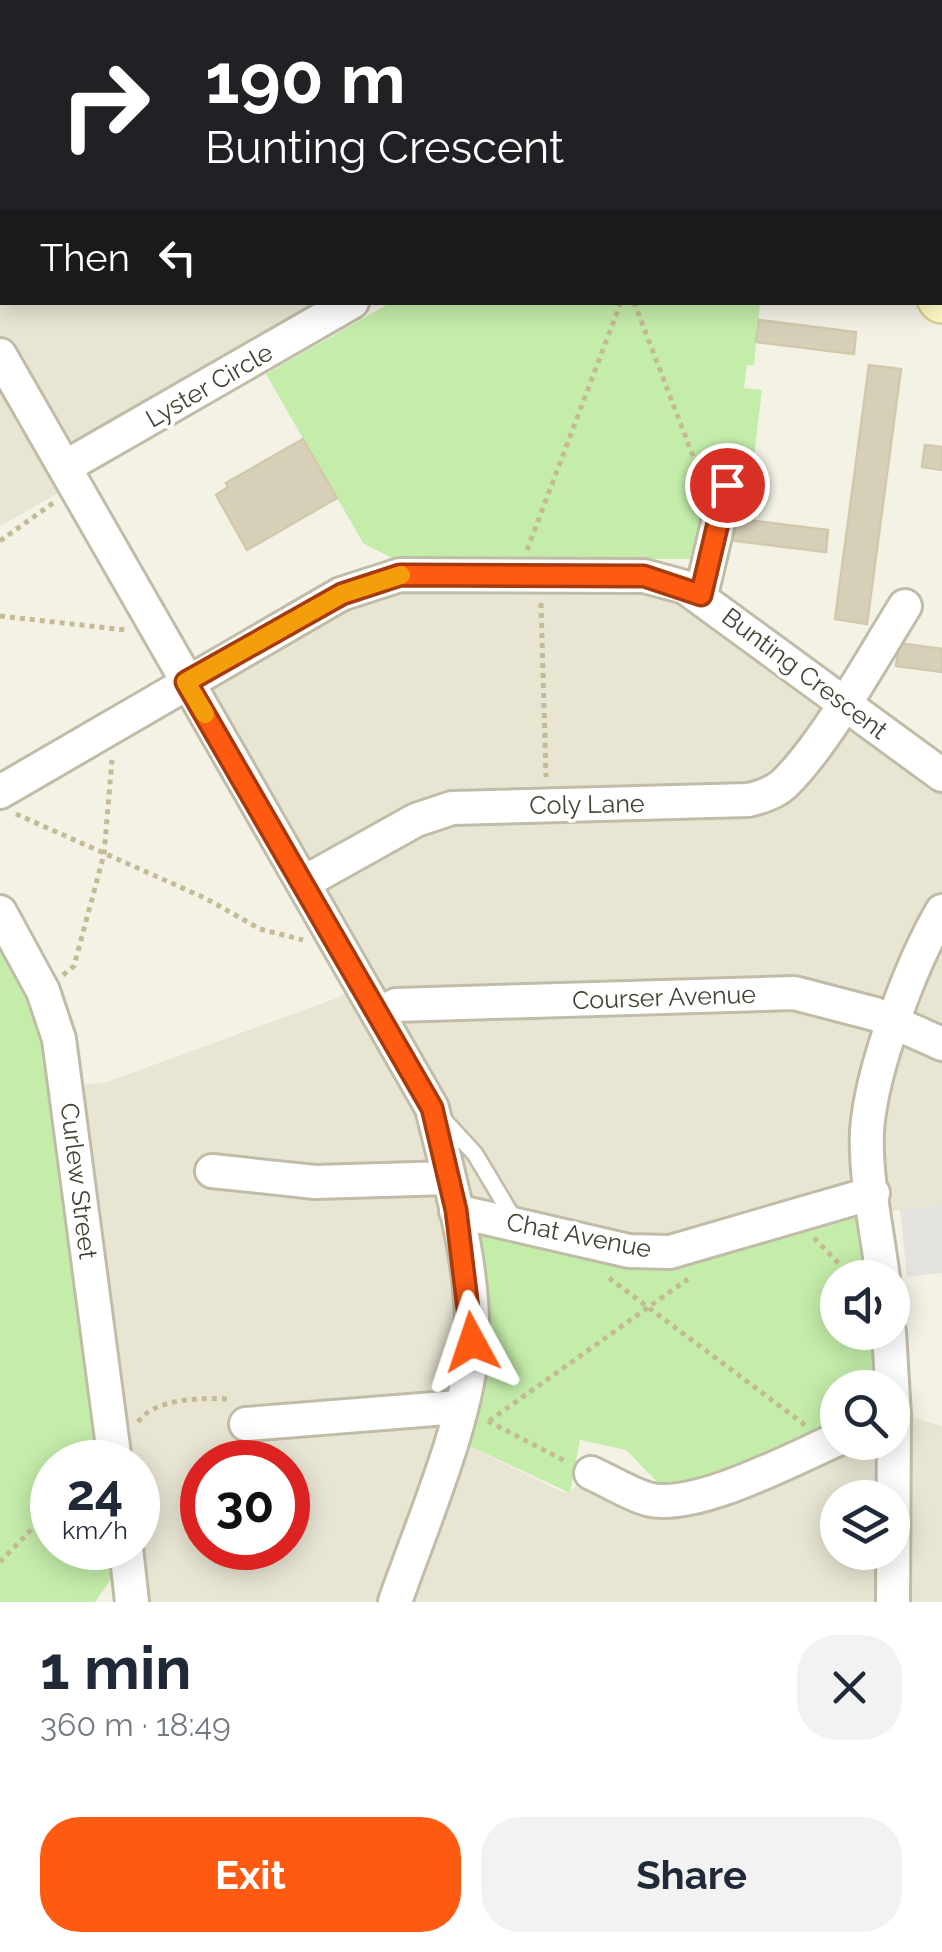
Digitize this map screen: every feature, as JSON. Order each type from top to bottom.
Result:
[{"type":"street","name":"Lyster Circle","points":[[70,477],[347,305]]},
{"type":"street","points":[[0,355],[432,1108],[456,1210],[472,1342],[473,1414],[395,1602]]},
{"type":"street","points":[[701,595],[727,485]]},
{"type":"street","name":"Bunting Crescent","points":[[5,801],[98,734],[186,682],[371,582],[400,575],[644,576],[701,595],[942,774]]},
{"type":"street","name":"Coly Lane","points":[[302,883],[439,810],[761,798],[791,775],[844,702],[905,606]]},
{"type":"street","points":[[881,1260],[867,1135],[870,1109],[918,958],[942,911]]},
{"type":"street","name":"Curlew Street","points":[[0,912],[43,991],[60,1039],[112,1440]]},
{"type":"street","name":"Courser Avenue","points":[[378,1013],[396,1005],[794,993],[895,1024],[942,1044]]},
{"type":"street","points":[[212,1172],[315,1182],[449,1178]]},
{"type":"street","name":"Chat Avenue","points":[[456,1210],[629,1250],[660,1252],[697,1247],[873,1193]]},
{"type":"street","points":[[246,1424],[473,1414]]},
{"type":"street","points":[[591,1473],[647,1499],[677,1500],[820,1447]]},
{"type":"street","points":[[893,1460],[893,1602]]},
{"type":"street","points":[[128,1570],[132,1602]]},
{"type":"lane","points":[[432,1108],[476,1154],[516,1222]]},
{"type":"path","points":[[547,805],[529,576],[620,305]]},
{"type":"path","points":[[635,305],[718,522]]},
{"type":"path","points":[[0,541],[70,477]]},
{"type":"path","points":[[0,616],[160,635]]},
{"type":"path","points":[[43,991],[74,966],[104,854],[113,747],[98,734]]},
{"type":"path","points":[[5,801],[104,854],[205,898],[260,929],[319,944],[333,936]]},
{"type":"path","points":[[790,1216],[835,1260]]},
{"type":"path","points":[[600,1271],[820,1436]]},
{"type":"path","points":[[473,1414],[696,1274]]},
{"type":"path","points":[[126,1440],[144,1414],[174,1402],[228,1398],[248,1405],[246,1424]]},
{"type":"path","points":[[473,1414],[591,1473]]},
{"type":"path","points":[[1,1558],[30,1530]]},
{"type":"shaded area","points":[[0,305],[352,305],[67,467],[76,483],[0,526]]},
{"type":"shaded area","points":[[643,577],[942,777],[942,1205],[877,1213],[874,1190],[472,1319],[451,1437],[560,1491],[570,1493],[589,1470],[648,1498],[820,1447],[820,1460],[910,1460],[910,1417],[942,1426],[942,1602],[134,1602],[135,1570],[160,1570],[160,1440],[114,1440],[69,1086],[107,1082],[337,998],[362,984],[188,682],[342,595]]},
{"type":"shaded area","points":[[942,1205],[942,1273],[910,1277],[900,1210]]},
{"type":"green space","points":[[387,305],[760,305],[754,365],[747,365],[744,388],[762,390],[753,465],[727,473],[698,549],[690,559],[392,558],[363,543],[266,374]]},
{"type":"green space","points":[[0,944],[32,1007],[48,1059],[97,1440],[30,1440],[30,1570],[111,1570],[111,1579],[95,1602],[0,1602]]},
{"type":"green space","points":[[855,1214],[860,1219],[866,1260],[820,1260],[820,1350],[877,1350],[879,1370],[820,1370],[820,1435],[691,1488],[663,1488],[626,1450],[580,1440],[570,1493],[461,1442],[477,1233],[483,1229],[636,1266]]},
{"type":"building","points":[[759,320],[856,332],[854,354],[756,342]]},
{"type":"building","points":[[869,365],[901,369],[867,624],[835,619]]},
{"type":"building","points":[[303,439],[337,498],[247,550],[216,495],[228,487],[226,483]]},
{"type":"building","points":[[925,445],[942,447],[942,470],[922,467]]},
{"type":"building","points":[[731,518],[828,530],[826,552],[728,540]]},
{"type":"building","points":[[899,643],[942,649],[942,672],[896,666]]},
{"type":"slow traffic","points":[[205,714],[186,682],[342,594],[401,575]]},
{"type":"route","points":[[472,1342],[456,1210],[432,1108],[186,682],[342,594],[400,575],[644,576],[667,580],[701,595],[727,485]]}]
